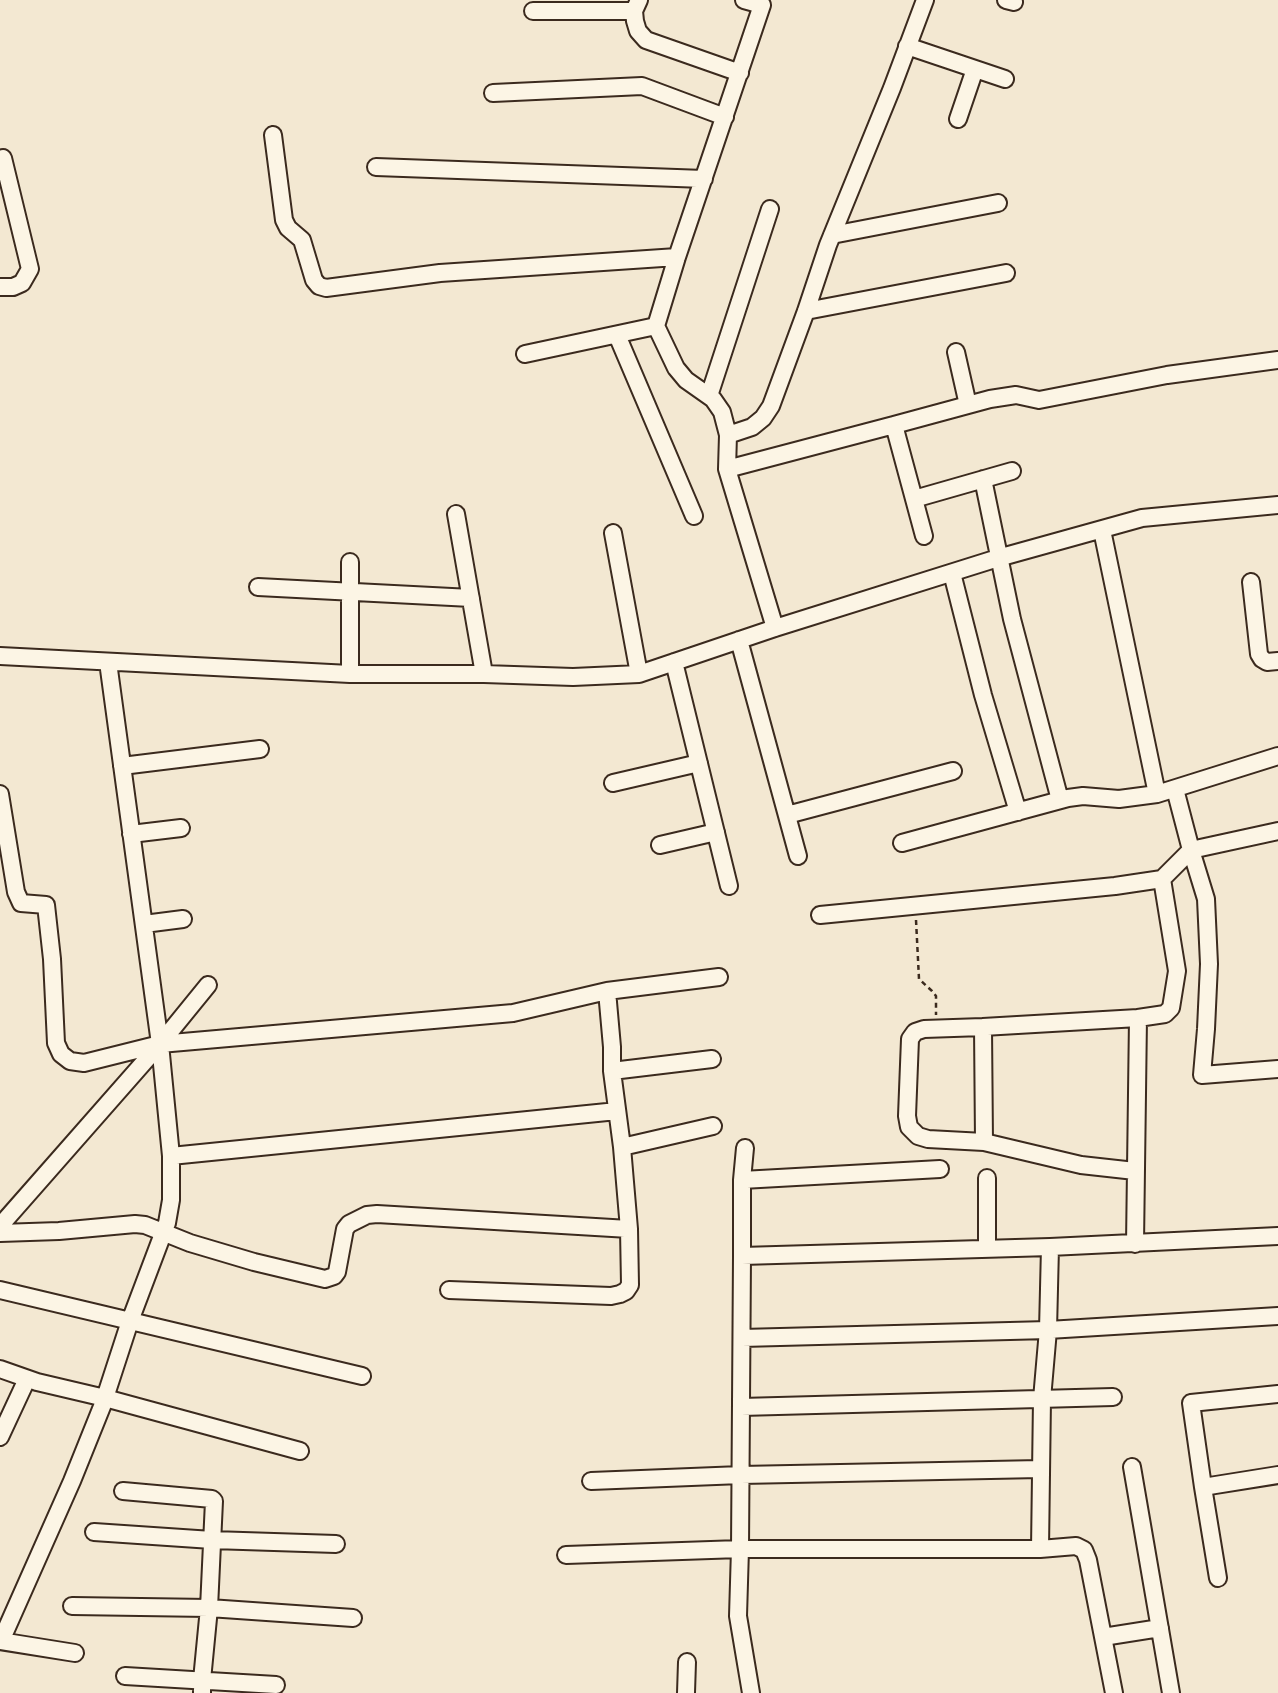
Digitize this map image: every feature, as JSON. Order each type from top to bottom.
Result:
[{"type":"street","points":[[744,0],[762,6],[656,326],[676,368],[686,380],[713,398],[722,412],[728,435],[727,469],[775,628]]},
{"type":"street","points":[[728,435],[752,427],[764,418],[771,406],[832,235],[892,88],[925,0]]},
{"type":"street","points":[[533,10],[636,6],[638,31],[646,40],[740,73]]},
{"type":"street","points":[[907,46],[1006,79]]},
{"type":"street","points":[[958,119],[975,69]]},
{"type":"street","points":[[493,93],[642,86],[725,117]]},
{"type":"street","points":[[273,135],[284,220],[288,228],[302,240],[314,280],[319,286],[326,288],[440,273],[677,258]]},
{"type":"street","points":[[0,286],[13,286],[22,283],[30,269],[3,158]]},
{"type":"street","points":[[376,167],[704,179]]},
{"type":"street","points":[[832,235],[998,203]]},
{"type":"street","points":[[709,396],[770,209]]},
{"type":"street","points":[[806,311],[1006,273]]},
{"type":"street","points":[[524,354],[656,326]]},
{"type":"street","points":[[617,335],[694,516]]},
{"type":"street","points":[[956,352],[968,405]]},
{"type":"street","points":[[727,469],[990,399],[1016,395],[1039,400],[1167,375],[1278,360]]},
{"type":"street","points":[[894,425],[924,536]]},
{"type":"street","points":[[914,499],[1012,471]]},
{"type":"street","points":[[982,479],[1012,619],[1060,800]]},
{"type":"street","points":[[0,656],[350,674],[484,674],[573,677],[639,674],[775,628],[998,558],[1142,518],[1278,506]]},
{"type":"street","points":[[456,514],[484,674]]},
{"type":"street","points":[[1102,530],[1157,794]]},
{"type":"street","points":[[613,533],[639,674]]},
{"type":"street","points":[[350,562],[350,674]]},
{"type":"street","points":[[952,573],[982,695],[1018,812]]},
{"type":"street","points":[[1251,582],[1259,654],[1267,662],[1278,661]]},
{"type":"street","points":[[258,587],[471,598]]},
{"type":"street","points":[[739,640],[798,856]]},
{"type":"street","points":[[75,1653],[0,1641],[72,1481],[105,1398],[130,1321],[167,1223],[171,1200],[171,1156],[160,1044],[108,662]]},
{"type":"street","points":[[674,662],[729,886]]},
{"type":"street","points":[[122,766],[260,749]]},
{"type":"street","points":[[902,843],[1060,800],[1084,796],[1119,799],[1157,794],[1278,756]]},
{"type":"street","points":[[613,784],[699,763]]},
{"type":"street","points":[[786,815],[953,770]]},
{"type":"street","points":[[1175,789],[1206,899],[1209,964],[1202,1075],[1278,1069]]},
{"type":"street","points":[[0,794],[3,831],[16,892],[21,903],[46,905],[52,959],[56,1043],[61,1054],[70,1061],[84,1063],[160,1044],[513,1013],[607,991],[720,977]]},
{"type":"street","points":[[131,834],[181,828]]},
{"type":"street","points":[[820,916],[1115,886],[1162,878],[1191,850],[1278,831]]},
{"type":"street","points":[[660,845],[716,832]]},
{"type":"street","points":[[1135,1171],[1081,1165],[984,1142],[928,1139],[918,1136],[910,1127],[907,1116],[910,1039],[915,1032],[924,1029],[1138,1018],[1165,1014],[1171,1008],[1177,971],[1162,878]]},
{"type":"street","points":[[144,924],[183,919]]},
{"type":"street","points":[[0,1226],[6,1212],[160,1044],[208,985]]},
{"type":"street","points":[[449,1290],[612,1296],[626,1291],[630,1285],[629,1229],[622,1147],[612,1071],[607,991]]},
{"type":"street","points":[[1135,1244],[1138,1018]]},
{"type":"street","points":[[983,1027],[984,1142]]},
{"type":"street","points":[[612,1071],[712,1059]]},
{"type":"street","points":[[171,1156],[618,1110]]},
{"type":"street","points":[[622,1147],[713,1126]]},
{"type":"street","points":[[745,1148],[742,1180],[741,1475],[738,1616],[751,1693]]},
{"type":"street","points":[[742,1180],[940,1169]]},
{"type":"street","points":[[987,1178],[987,1249]]},
{"type":"street","points":[[0,1233],[135,1224],[145,1225],[190,1243],[254,1262],[325,1279],[334,1276],[337,1272],[345,1229],[349,1224],[367,1215],[377,1214],[629,1229]]},
{"type":"street","points":[[742,1256],[1135,1244],[1278,1236]]},
{"type":"street","points":[[1040,1549],[1042,1400],[1048,1330],[1050,1247]]},
{"type":"street","points":[[0,1290],[362,1376]]},
{"type":"street","points":[[742,1338],[1048,1330],[1278,1316]]},
{"type":"street","points":[[0,1369],[27,1379],[300,1450]]},
{"type":"street","points":[[0,1437],[27,1379]]},
{"type":"street","points":[[1218,1578],[1191,1403],[1278,1394]]},
{"type":"street","points":[[741,1407],[1113,1397]]},
{"type":"street","points":[[1132,1467],[1171,1693]]},
{"type":"street","points":[[591,1480],[1040,1469]]},
{"type":"street","points":[[1203,1487],[1278,1475]]},
{"type":"street","points":[[123,1491],[212,1498],[214,1503],[209,1608],[202,1686]]},
{"type":"street","points":[[94,1532],[212,1540],[336,1544]]},
{"type":"street","points":[[566,1555],[740,1549],[1040,1549],[1076,1546],[1084,1550],[1088,1560],[1114,1693]]},
{"type":"street","points":[[72,1606],[209,1608],[353,1618]]},
{"type":"street","points":[[1103,1637],[1160,1628]]},
{"type":"street","points":[[686,1693],[688,1662]]},
{"type":"street","points":[[125,1676],[202,1686],[276,1685]]},
{"type":"path","points":[[915,906],[919,979],[936,996],[936,1028]]}]
